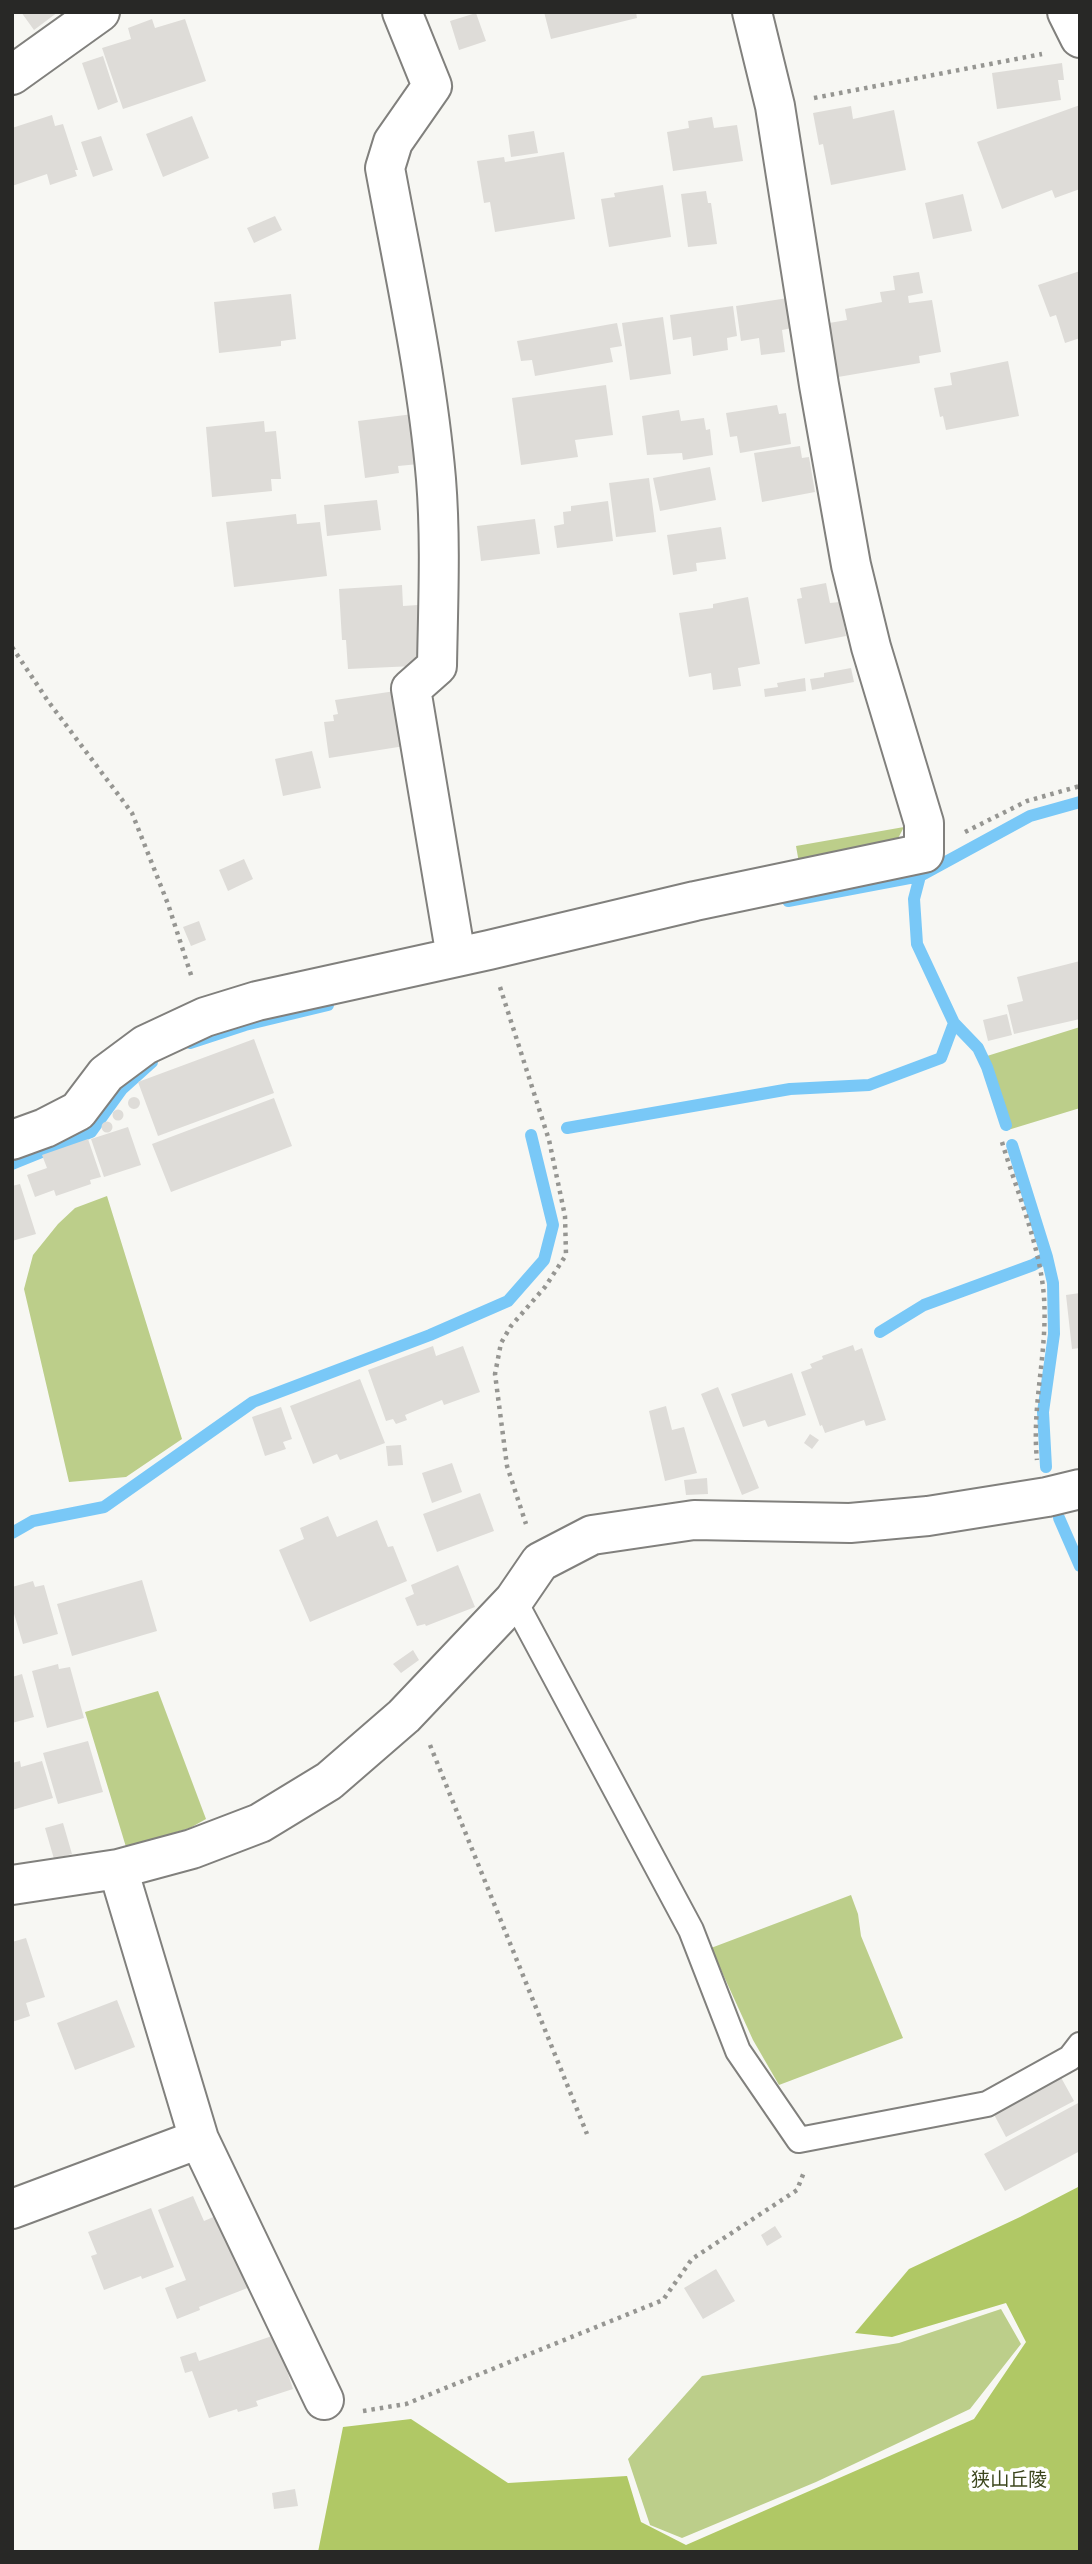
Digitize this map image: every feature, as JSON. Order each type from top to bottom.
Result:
[{"type":"street","points":[[12,75],[100,12]]},
{"type":"street","points":[[402,12],[432,86],[393,142],[385,168],[417,341],[436,480],[437,666],[411,689],[472,953]]},
{"type":"street","points":[[12,1140],[46,1128],[78,1111],[106,1074],[145,1045],[205,1017],[257,1001],[695,901],[924,853],[924,823],[872,647],[851,565],[819,385],[775,106],[752,12]]},
{"type":"street","points":[[12,1885],[118,1870],[192,1849],[260,1823],[329,1781],[414,1706],[514,1600],[540,1562],[592,1535],[694,1520],[850,1523],[928,1516],[1080,1489]]},
{"type":"street","points":[[118,1870],[199,2139],[324,2400]]},
{"type":"street","points":[[12,2209],[199,2139]]},
{"type":"lane","points":[[514,1600],[691,1930],[738,2050],[799,2140],[987,2104],[1070,2058],[1080,2045]]},
{"type":"path","points":[[775,106],[1052,52],[1074,27]]},
{"type":"path","points":[[12,647],[48,701],[132,813],[168,904],[205,1017]]},
{"type":"path","points":[[924,853],[1027,801],[1080,786]]},
{"type":"path","points":[[472,953],[549,1140],[565,1216],[566,1255],[545,1287],[501,1343],[495,1374],[507,1466],[540,1562]]},
{"type":"path","points":[[1002,1142],[1037,1256],[1044,1289],[1044,1326],[1035,1436],[1040,1498]]},
{"type":"path","points":[[414,1706],[587,2134]]},
{"type":"path","points":[[324,2400],[346,2413],[406,2404],[663,2300],[692,2259],[797,2190],[806,2167],[799,2140]]},
{"type":"green space","points":[[904,827],[894,846],[799,863],[796,846]]},
{"type":"green space","points":[[1080,1027],[1080,1108],[1008,1130],[987,1056]]},
{"type":"green space","points":[[107,1196],[182,1439],[126,1477],[69,1482],[24,1289],[33,1255],[58,1224],[75,1208]]},
{"type":"green space","points":[[158,1691],[206,1819],[190,1828],[126,1847],[85,1712]]},
{"type":"green space","points":[[851,1895],[858,1914],[861,1936],[903,2038],[779,2085],[753,2040],[711,1948]]},
{"type":"green space","name":"狭山丘陵","points":[[1080,2186],[1080,2552],[318,2552],[343,2427],[411,2419],[508,2483],[627,2476],[641,2522],[686,2545],[974,2419],[1026,2342],[1006,2303],[892,2337],[855,2333],[909,2269]]},
{"type":"green space","points":[[1001,2309],[1021,2344],[970,2409],[816,2482],[682,2538],[650,2525],[628,2459],[702,2376],[899,2343]]},
{"type":"building","points":[[21,12],[58,12],[34,30]]},
{"type":"building","points":[[544,12],[636,12],[637,18],[551,39]]},
{"type":"building","points":[[476,13],[486,41],[459,50],[450,21]]},
{"type":"building","points":[[152,19],[155,28],[185,19],[206,81],[123,109],[102,48],[131,39],[128,28]]},
{"type":"building","points":[[103,56],[118,102],[98,110],[82,63]]},
{"type":"building","points":[[1062,63],[1064,80],[1058,80],[1061,100],[997,109],[992,73]]},
{"type":"building","points":[[1080,105],[1080,189],[1055,198],[1052,190],[1002,209],[977,142]]},
{"type":"building","points":[[851,106],[853,119],[894,110],[906,170],[831,185],[823,144],[819,145],[813,113]]},
{"type":"building","points":[[52,115],[55,126],[63,124],[78,170],[75,170],[77,176],[50,185],[47,174],[12,186],[12,128]]},
{"type":"building","points":[[192,116],[209,158],[163,177],[146,134]]},
{"type":"building","points":[[712,117],[714,128],[737,125],[743,161],[673,171],[667,132],[689,128],[688,121]]},
{"type":"building","points":[[534,131],[538,153],[511,157],[508,135]]},
{"type":"building","points":[[101,136],[113,170],[93,177],[81,142]]},
{"type":"building","points":[[564,152],[575,219],[495,232],[490,202],[484,203],[477,161],[504,157],[505,162]]},
{"type":"building","points":[[663,185],[671,237],[609,247],[601,199],[615,197],[614,193]]},
{"type":"building","points":[[706,191],[708,203],[711,203],[717,244],[688,247],[681,194]]},
{"type":"building","points":[[963,194],[972,231],[933,239],[925,203]]},
{"type":"building","points":[[275,216],[282,230],[254,243],[247,228]]},
{"type":"building","points":[[1080,271],[1080,338],[1065,343],[1056,315],[1050,317],[1038,285]]},
{"type":"building","points":[[919,272],[923,293],[908,296],[909,303],[932,300],[941,352],[919,356],[920,363],[838,377],[829,323],[847,320],[845,309],[882,302],[880,292],[895,290],[893,276]]},
{"type":"building","points":[[291,294],[296,339],[281,341],[281,346],[219,353],[214,302]]},
{"type":"building","points":[[788,298],[792,328],[782,330],[785,352],[761,355],[759,338],[741,341],[736,306]]},
{"type":"building","points":[[733,306],[737,336],[727,338],[728,350],[693,356],[691,337],[673,340],[670,315]]},
{"type":"building","points":[[663,317],[671,374],[630,380],[622,323]]},
{"type":"building","points":[[617,323],[622,346],[610,348],[613,362],[535,376],[532,360],[521,361],[517,341]]},
{"type":"building","points":[[1008,361],[1019,416],[946,430],[943,416],[940,417],[934,388],[952,385],[950,373]]},
{"type":"building","points":[[606,385],[613,435],[575,440],[578,457],[521,465],[512,398]]},
{"type":"building","points":[[777,405],[779,414],[786,413],[791,444],[740,453],[737,436],[730,437],[726,413]]},
{"type":"building","points":[[679,410],[681,421],[704,418],[706,430],[710,429],[713,455],[683,460],[682,453],[647,455],[642,416]]},
{"type":"building","points":[[413,414],[419,464],[398,466],[399,473],[365,478],[358,421]]},
{"type":"building","points":[[264,421],[265,432],[276,431],[281,479],[271,479],[272,491],[212,497],[206,427]]},
{"type":"building","points":[[800,446],[802,458],[809,457],[815,492],[762,502],[754,453]]},
{"type":"building","points":[[710,467],[716,500],[660,511],[653,478]]},
{"type":"building","points":[[649,478],[656,532],[616,537],[609,483]]},
{"type":"building","points":[[377,500],[381,530],[327,536],[324,505]]},
{"type":"building","points":[[608,501],[613,541],[557,548],[554,526],[564,524],[563,512],[571,511],[571,506]]},
{"type":"building","points":[[296,514],[297,524],[320,522],[327,576],[234,587],[226,522]]},
{"type":"building","points":[[535,519],[540,554],[481,561],[477,526]]},
{"type":"building","points":[[721,527],[726,559],[696,563],[697,571],[673,575],[667,535]]},
{"type":"building","points":[[826,583],[830,603],[840,602],[846,636],[805,644],[797,599],[802,598],[800,588]]},
{"type":"building","points":[[402,585],[403,606],[418,605],[421,657],[414,666],[348,669],[346,640],[342,640],[339,589]]},
{"type":"building","points":[[748,597],[760,664],[738,668],[741,686],[713,690],[711,673],[689,677],[679,613],[713,608],[713,604]]},
{"type":"building","points":[[851,668],[854,682],[812,690],[810,679],[824,677],[824,673]]},
{"type":"building","points":[[805,678],[806,691],[765,697],[764,689],[778,687],[777,683]]},
{"type":"building","points":[[402,690],[411,745],[329,758],[324,722],[334,721],[333,715],[338,714],[335,700]]},
{"type":"building","points":[[312,751],[321,788],[283,796],[275,759]]},
{"type":"building","points":[[244,859],[253,879],[228,891],[219,870]]},
{"type":"building","points":[[199,921],[206,940],[191,946],[183,927]]},
{"type":"building","points":[[1080,961],[1080,1019],[1014,1034],[1007,1005],[1023,1001],[1017,977]]},
{"type":"building","points":[[1007,1014],[1012,1035],[988,1041],[983,1020]]},
{"type":"building","points":[[254,1039],[274,1093],[158,1136],[138,1082]]},
{"type":"building","points":[[134,1097],[140,1103],[134,1109],[128,1103]]},
{"type":"building","points":[[274,1098],[292,1146],[171,1192],[152,1144]]},
{"type":"building","points":[[118,1110],[122,1111],[122,1119],[118,1120],[114,1119],[113,1115],[114,1111]]},
{"type":"building","points":[[107,1121],[113,1127],[107,1133],[101,1127]]},
{"type":"building","points":[[128,1127],[141,1165],[104,1177],[91,1139]]},
{"type":"building","points":[[88,1139],[101,1177],[90,1180],[91,1184],[56,1196],[54,1190],[35,1197],[27,1175],[47,1168],[42,1155]]},
{"type":"building","points":[[20,1184],[36,1234],[12,1241],[12,1186]]},
{"type":"building","points":[[1080,1293],[1080,1348],[1072,1349],[1066,1295]]},
{"type":"building","points":[[853,1345],[855,1351],[862,1348],[886,1420],[866,1426],[864,1420],[825,1433],[801,1372],[812,1368],[810,1364],[823,1359],[822,1356]]},
{"type":"building","points":[[433,1346],[436,1356],[463,1346],[480,1392],[444,1405],[442,1400],[405,1415],[407,1420],[396,1424],[393,1419],[386,1421],[368,1370]]},
{"type":"building","points":[[792,1373],[806,1415],[768,1427],[765,1420],[743,1427],[731,1394]]},
{"type":"building","points":[[360,1379],[385,1443],[340,1460],[337,1454],[313,1464],[290,1406]]},
{"type":"building","points":[[718,1387],[759,1488],[742,1495],[701,1394]]},
{"type":"building","points":[[666,1406],[672,1430],[684,1427],[697,1473],[665,1481],[649,1411]]},
{"type":"building","points":[[281,1407],[292,1439],[283,1442],[286,1449],[265,1456],[252,1417]]},
{"type":"building","points":[[810,1434],[819,1440],[812,1449],[804,1443]]},
{"type":"building","points":[[401,1445],[403,1465],[388,1466],[386,1446]]},
{"type":"building","points":[[452,1463],[462,1492],[432,1503],[422,1473]]},
{"type":"building","points":[[707,1478],[708,1494],[686,1495],[684,1480]]},
{"type":"building","points":[[480,1493],[494,1531],[437,1552],[423,1514]]},
{"type":"building","points":[[328,1516],[337,1537],[377,1520],[388,1547],[393,1546],[407,1581],[310,1622],[279,1550],[304,1539],[300,1528]]},
{"type":"building","points":[[458,1565],[475,1607],[426,1626],[417,1626],[405,1598],[414,1594],[411,1585]]},
{"type":"building","points":[[142,1580],[157,1631],[72,1656],[57,1604]]},
{"type":"building","points":[[33,1581],[35,1587],[44,1585],[58,1634],[23,1644],[12,1607],[12,1587]]},
{"type":"building","points":[[413,1650],[419,1660],[401,1673],[393,1664]]},
{"type":"building","points":[[58,1664],[59,1669],[70,1667],[84,1718],[47,1728],[32,1671]]},
{"type":"building","points":[[22,1674],[34,1717],[12,1723],[12,1677]]},
{"type":"building","points":[[88,1741],[103,1792],[58,1804],[43,1753]]},
{"type":"building","points":[[20,1761],[21,1767],[42,1761],[53,1798],[12,1810],[12,1763]]},
{"type":"building","points":[[63,1823],[72,1854],[54,1859],[45,1828]]},
{"type":"building","points":[[26,1938],[45,1997],[26,2003],[30,2016],[12,2022],[12,1942]]},
{"type":"building","points":[[117,2000],[135,2047],[75,2070],[57,2023]]},
{"type":"building","points":[[1058,2072],[1074,2101],[1006,2137],[991,2109]]},
{"type":"building","points":[[1080,2102],[1080,2151],[1005,2191],[984,2154]]},
{"type":"building","points":[[193,2196],[204,2221],[218,2215],[250,2287],[199,2307],[200,2310],[177,2319],[165,2288],[186,2280],[158,2210]]},
{"type":"building","points":[[151,2208],[174,2267],[104,2290],[91,2256],[97,2254],[88,2232]]},
{"type":"building","points":[[775,2226],[782,2237],[767,2246],[761,2235]]},
{"type":"building","points":[[716,2269],[735,2301],[703,2319],[684,2288]]},
{"type":"building","points":[[275,2335],[293,2389],[256,2401],[258,2406],[209,2418],[192,2371],[185,2373],[180,2357],[196,2352],[199,2361]]},
{"type":"building","points":[[295,2489],[298,2506],[274,2509],[272,2493]]},
{"type":"waterway","points":[[788,901],[920,876],[1030,816],[1080,802]]},
{"type":"waterway","points":[[920,876],[914,899],[917,944],[954,1023],[978,1048],[1006,1125]]},
{"type":"waterway","points":[[190,1043],[245,1025],[328,1005]]},
{"type":"waterway","points":[[567,1128],[790,1089],[869,1085],[941,1058],[954,1023]]},
{"type":"waterway","points":[[12,1164],[91,1132],[122,1089],[152,1062]]},
{"type":"waterway","points":[[12,1533],[33,1521],[104,1507],[253,1402],[430,1335],[508,1301],[544,1260],[553,1225],[531,1135]]},
{"type":"waterway","points":[[1012,1145],[1053,1283],[1054,1334],[1043,1412],[1046,1467]]},
{"type":"waterway","points":[[880,1332],[924,1305],[1033,1265],[1047,1257]]},
{"type":"waterway","points":[[1059,1518],[1080,1566]]}]
